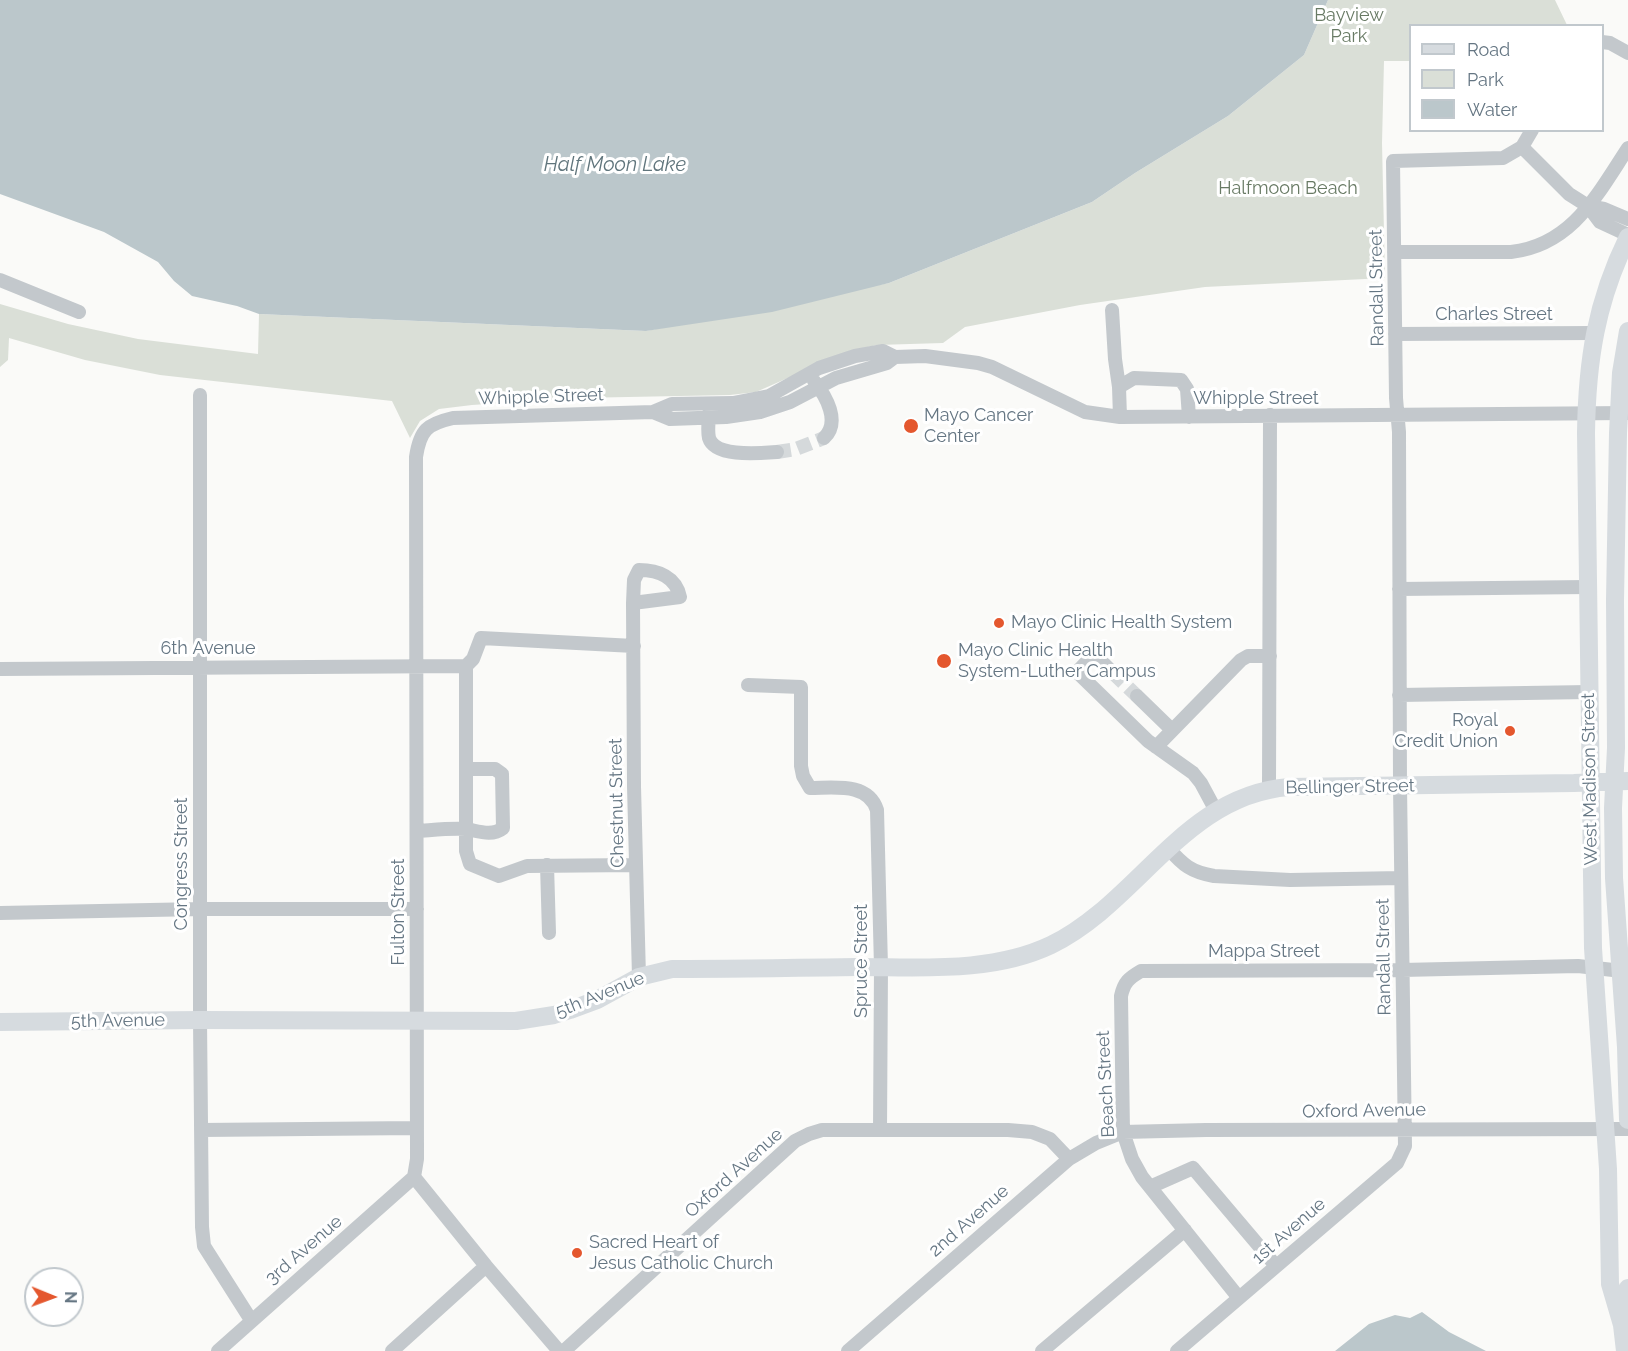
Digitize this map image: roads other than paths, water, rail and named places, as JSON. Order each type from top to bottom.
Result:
[{"type":"main road","name":"West Madison Street","points":[[1625,1351],[1622,1325],[1610,1284],[1605,1130],[1594,968],[1586,414],[1594,333],[1610,275],[1628,236]]},
{"type":"main road","name":"West Madison Street","points":[[1628,331],[1621,373],[1623,413],[1615,611],[1622,781],[1621,878],[1628,1120]]},
{"type":"main road","name":"Bellinger Street","points":[[1111,904],[1168,848],[1216,811],[1242,798],[1269,789],[1622,781]]},
{"type":"main road","name":"5th Avenue","points":[[0,1022],[516,1021],[554,1015],[597,1000],[639,977],[672,969],[881,967],[1000,962],[1050,945],[1072,933],[1111,904]]},
{"type":"main road","name":"West Madison Street","points":[[1622,1325],[1628,1288]]},
{"type":"street","points":[[1604,42],[1628,53]]},
{"type":"street","points":[[1531,132],[1522,147],[1569,194],[1588,206],[1600,222],[1628,236]]},
{"type":"street","name":"Randall Street","points":[[1405,1128],[1399,695],[1399,416],[1396,398],[1393,161],[1503,158],[1522,147]]},
{"type":"street","points":[[1394,252],[1511,252],[1528,250],[1544,243],[1579,219],[1628,148]]},
{"type":"street","points":[[1588,206],[1604,209],[1628,219]]},
{"type":"street","points":[[0,280],[79,312]]},
{"type":"street","points":[[1113,310],[1114,358],[1119,387],[1120,417]]},
{"type":"street","name":"Charles Street","points":[[1395,334],[1594,333]]},
{"type":"street","name":"Whipple Street","points":[[430,425],[453,418],[653,412],[672,404],[733,403],[769,396],[837,362],[883,351],[895,357],[925,356],[978,363],[1004,372],[1085,412],[1120,417],[1623,413]]},
{"type":"street","name":"Whipple Street","points":[[653,412],[670,419],[742,415],[774,409],[843,376],[887,363],[895,357]]},
{"type":"street","points":[[808,375],[819,387],[832,416],[831,426],[824,438]]},
{"type":"street","points":[[1119,387],[1134,378],[1181,380],[1187,389],[1189,417]]},
{"type":"street","name":"Congress Street","points":[[200,395],[202,1227],[204,1246],[251,1320]]},
{"type":"street","points":[[710,404],[709,438],[713,445],[719,449],[750,453],[777,452]]},
{"type":"street","points":[[1269,789],[1270,415]]},
{"type":"street","name":"Fulton Street","points":[[414,1177],[417,1159],[416,457],[418,442],[430,425]]},
{"type":"street","points":[[1399,589],[1588,587]]},
{"type":"street","name":"Chestnut Street","points":[[633,603],[634,786],[639,977]]},
{"type":"street","points":[[634,646],[481,638],[473,659],[466,666],[466,829],[468,861],[494,875],[503,875],[527,866],[636,865]]},
{"type":"street","points":[[1113,673],[1094,654],[1077,672],[1156,747],[1193,773],[1216,811]]},
{"type":"street","points":[[1156,747],[1241,660],[1248,656],[1270,656]]},
{"type":"street","name":"6th Avenue","points":[[0,669],[466,666]]},
{"type":"street","name":"Spruce Street","points":[[748,685],[801,687],[801,766],[803,776],[810,788],[854,789],[869,795],[876,804],[881,967],[880,1130]]},
{"type":"street","points":[[1399,695],[1590,692]]},
{"type":"street","points":[[1137,696],[1172,730]]},
{"type":"street","points":[[417,831],[466,829],[482,833],[498,832],[504,826],[502,774],[495,770],[466,769]]},
{"type":"street","points":[[1168,848],[1184,866],[1214,876],[1290,880],[1401,878]]},
{"type":"street","points":[[547,865],[549,933]]},
{"type":"street","points":[[0,913],[200,909],[417,909]]},
{"type":"street","name":"Mappa Street","points":[[1129,978],[1141,971],[1402,970],[1578,966],[1594,968]]},
{"type":"street","points":[[1594,968],[1624,970]]},
{"type":"street","name":"Beach Street","points":[[1129,978],[1123,987],[1121,996],[1123,1132],[1132,1159],[1150,1187],[1239,1298]]},
{"type":"street","points":[[201,1130],[417,1128]]},
{"type":"street","name":"Oxford Avenue","points":[[1123,1132],[1405,1128],[1628,1129]]},
{"type":"street","name":"1st Avenue","points":[[1178,1351],[1396,1163],[1405,1146],[1405,1128]]},
{"type":"street","name":"Oxford Avenue","points":[[562,1351],[795,1142],[808,1134],[822,1130],[1032,1132],[1050,1138],[1069,1159]]},
{"type":"street","name":"2nd Avenue","points":[[848,1351],[1069,1159],[1096,1143],[1123,1132]]},
{"type":"street","points":[[1150,1187],[1193,1168],[1276,1266]]},
{"type":"street","points":[[414,1177],[486,1266],[562,1351]]},
{"type":"street","name":"3rd Avenue","points":[[218,1351],[414,1177]]},
{"type":"street","points":[[1042,1351],[1185,1230]]},
{"type":"street","points":[[392,1351],[486,1266]]},
{"type":"water","name":"Half Moon Lake","points":[[0,0],[1328,0],[1304,55],[1228,116],[1092,202],[889,283],[772,312],[646,331],[259,314],[237,306],[192,296],[174,281],[158,262],[104,232],[0,194]]},
{"type":"water","points":[[1422,1312],[1449,1332],[1486,1351],[1335,1351],[1369,1324],[1395,1315],[1410,1318]]},
{"type":"tunnel","points":[[777,452],[796,449],[824,438]]},
{"type":"tunnel","points":[[1113,673],[1137,696]]},
{"type":"place","name":"Mayo Cancer Center","points":[[911,426]]},
{"type":"place","name":"Mayo Clinic Health System","points":[[999,623]]},
{"type":"place","name":"Mayo Clinic Health System-Luther Campus","points":[[944,661]]},
{"type":"place","name":"Royal Credit Union","points":[[1510,731]]},
{"type":"place","name":"Sacred Heart of Jesus Catholic Church","points":[[577,1253]]},
{"type":"park label","name":"Bayview Park","points":[[1349,26]]},
{"type":"park label","name":"Halfmoon Beach","points":[[1288,189]]}]
